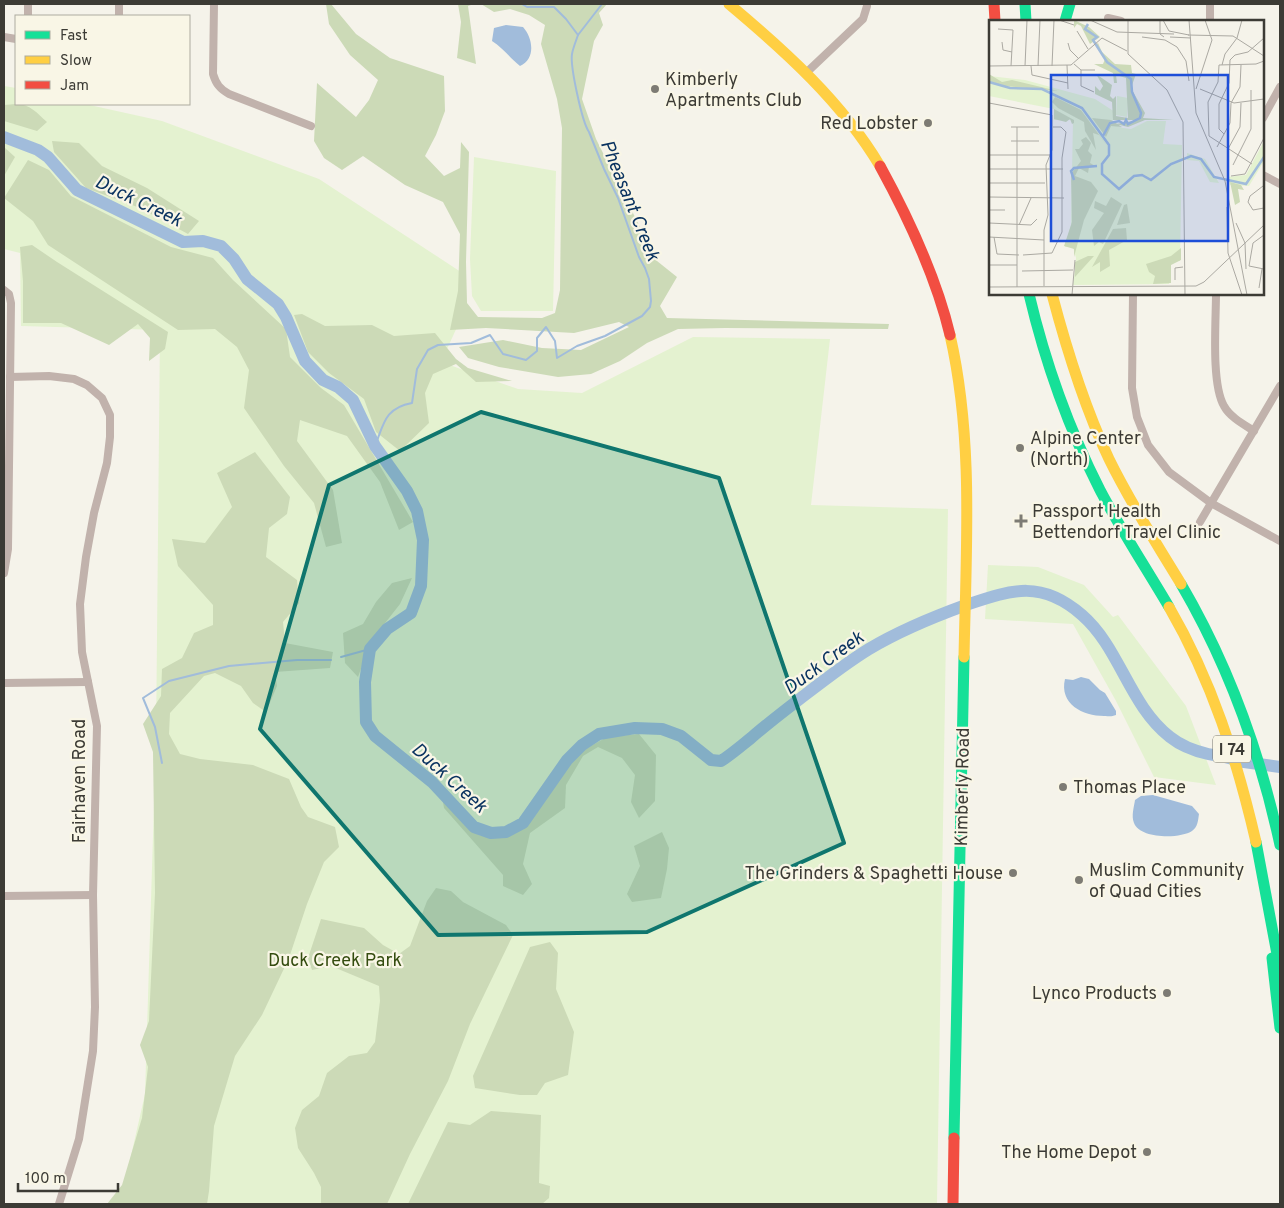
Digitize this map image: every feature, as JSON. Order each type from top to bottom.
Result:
[{"type":"main road","name":"Kimberly Road","points":[[729,4],[762,31],[806,73],[865,142],[917,238],[930,271],[951,340],[957,370],[965,444],[966,578],[953,1204]]},
{"type":"main road","points":[[994,4],[995,20]]},
{"type":"main road","points":[[1003,4],[1004,20]]},
{"type":"main road","points":[[1025,4],[1026,20]]},
{"type":"main road","points":[[1065,20],[1070,4]]},
{"type":"main road","name":"I 74","points":[[1029,295],[1049,365],[1078,444],[1113,514],[1192,651],[1232,748],[1257,842],[1280,970]]},
{"type":"main road","name":"I 74","points":[[1052,295],[1076,378],[1101,440],[1121,482],[1204,626],[1242,708],[1271,800],[1280,845]]},
{"type":"main road","points":[[1273,930],[1272,965],[1280,1028]]},
{"type":"street","points":[[214,4],[213,74],[220,89],[311,126]]},
{"type":"street","points":[[1210,4],[1210,20]]},
{"type":"street","points":[[806,73],[863,19],[867,6]]},
{"type":"street","points":[[1108,18],[1117,20]]},
{"type":"street","points":[[1264,116],[1280,87]]},
{"type":"street","points":[[1264,176],[1280,184]]},
{"type":"street","points":[[4,290],[9,294],[11,304],[8,549],[4,574]]},
{"type":"street","points":[[1134,295],[1132,388],[1141,426],[1148,445],[1169,472],[1211,503],[1280,541]]},
{"type":"street","points":[[1216,295],[1216,378],[1218,393],[1224,408],[1235,419],[1254,431]]},
{"type":"street","name":"Fairhaven Road","points":[[10,377],[49,376],[74,379],[86,385],[102,398],[110,415],[107,463],[94,513],[80,604],[82,652],[97,726],[92,896],[95,1007],[93,1051],[79,1139],[59,1204]]},
{"type":"street","points":[[1200,522],[1280,386]]},
{"type":"street","points":[[4,683],[88,682]]},
{"type":"street","points":[[4,896],[92,896]]},
{"type":"highlighted area","points":[[481,412],[719,478],[844,843],[647,932],[438,935],[260,729],[329,485]]},
{"type":"green space","points":[[326,4],[331,4],[356,34],[390,58],[444,76],[445,111],[436,135],[425,156],[444,176],[460,168],[461,142],[469,152],[466,262],[467,303],[478,317],[542,318],[555,313],[560,290],[562,128],[557,99],[541,44],[545,25],[529,15],[510,9],[494,12],[481,4],[607,4],[599,13],[603,25],[594,41],[582,99],[596,139],[657,261],[677,277],[660,306],[667,318],[889,324],[888,329],[678,329],[647,343],[620,361],[591,374],[558,377],[499,367],[468,358],[459,347],[503,340],[542,348],[581,350],[629,327],[619,322],[574,333],[486,328],[450,330],[458,291],[460,234],[443,202],[405,185],[363,156],[342,170],[324,158],[314,141],[317,83],[356,117],[369,100],[378,80],[350,55],[329,24]]},
{"type":"green space","points":[[458,4],[474,4],[468,6],[476,64],[457,58],[461,22]]},
{"type":"green space","name":"Duck Creek Park","points":[[4,86],[15,88],[15,105],[90,105],[162,121],[319,179],[464,274],[464,312],[441,362],[518,389],[582,393],[693,337],[830,339],[811,505],[948,509],[937,1204],[120,1204],[145,1094],[156,739],[160,330],[21,326],[20,253],[4,249]]},
{"type":"green space","points":[[15,104],[29,107],[47,122],[37,131],[4,121],[4,105]]},
{"type":"green space","points":[[52,141],[79,143],[102,166],[147,188],[199,221],[188,234],[140,208],[86,188],[54,152]]},
{"type":"green space","points":[[4,147],[15,157],[4,176]]},
{"type":"green space","points":[[474,157],[556,171],[553,311],[481,311],[472,296],[470,259]]},
{"type":"green space","points":[[28,160],[49,170],[71,196],[171,247],[213,258],[233,280],[286,329],[290,357],[321,388],[344,405],[413,522],[399,530],[380,482],[347,436],[300,420],[297,441],[333,490],[342,543],[326,547],[314,503],[284,466],[244,408],[249,370],[237,347],[215,329],[178,330],[48,245],[33,221],[4,198]]},
{"type":"green space","points":[[32,245],[168,332],[165,349],[149,361],[150,338],[138,324],[109,345],[61,323],[23,323],[23,281],[20,247]]},
{"type":"green space","points":[[302,314],[325,326],[372,325],[394,336],[435,333],[456,359],[468,368],[512,381],[476,382],[456,364],[433,374],[425,393],[429,423],[400,451],[376,432],[364,399],[329,373],[308,352],[294,315]]},
{"type":"green space","points":[[255,452],[290,497],[287,514],[269,528],[266,557],[297,580],[299,603],[283,622],[285,643],[333,652],[330,668],[275,672],[277,686],[266,712],[253,703],[241,686],[215,673],[204,676],[170,713],[169,734],[180,754],[200,759],[253,765],[289,779],[301,807],[308,817],[335,827],[339,847],[324,862],[307,904],[289,958],[262,1015],[235,1056],[214,1126],[207,1204],[107,1204],[122,1185],[142,1118],[148,1067],[140,1045],[149,1021],[155,893],[153,752],[143,724],[161,696],[162,669],[182,658],[194,633],[213,625],[213,605],[178,566],[172,539],[205,543],[232,507],[217,473]]},
{"type":"green space","points":[[988,565],[1038,567],[1084,585],[1113,617],[1118,615],[1186,706],[1216,785],[1154,777],[1116,701],[1073,624],[985,619]]},
{"type":"green space","points":[[412,578],[400,604],[371,641],[358,677],[345,663],[343,633],[363,624],[376,602],[392,583]]},
{"type":"green space","points":[[639,734],[656,755],[655,801],[639,818],[631,802],[635,775],[622,758],[598,747],[583,756],[566,785],[565,808],[530,833],[523,864],[532,884],[523,895],[503,886],[503,875],[444,808],[442,796],[479,835],[496,838],[516,833],[534,815],[578,753],[607,737]]},
{"type":"green space","points":[[662,832],[669,848],[661,898],[632,902],[627,894],[640,866],[634,846]]},
{"type":"green space","name":"Duck Creek Park","points":[[436,888],[451,891],[463,902],[506,925],[513,935],[470,1024],[448,1081],[410,1154],[387,1204],[321,1204],[321,1187],[298,1148],[295,1128],[302,1110],[319,1096],[327,1073],[349,1056],[367,1053],[375,1042],[380,1001],[379,986],[331,966],[312,970],[308,958],[321,919],[364,928],[383,945],[399,954],[410,946],[427,901]]},
{"type":"green space","points":[[550,942],[558,953],[556,989],[574,1032],[568,1075],[545,1083],[537,1095],[520,1095],[475,1088],[473,1076],[530,947]]},
{"type":"green space","points":[[491,1111],[541,1115],[539,1183],[550,1186],[549,1198],[542,1204],[408,1204],[448,1122],[470,1125]]},
{"type":"water","points":[[506,25],[523,27],[531,42],[529,58],[520,66],[492,41],[494,28]]},
{"type":"water","points":[[1081,677],[1089,679],[1105,693],[1116,711],[1116,715],[1088,714],[1074,707],[1069,702],[1064,688],[1065,679],[1073,680]]},
{"type":"water","points":[[1153,795],[1192,806],[1199,814],[1195,828],[1186,834],[1161,836],[1152,835],[1138,828],[1134,823],[1133,817],[1135,800],[1141,796]]},
{"type":"waterway","name":"Pheasant Creek","points":[[375,446],[391,413],[403,405],[412,403],[417,369],[428,350],[438,345],[471,343],[490,335],[503,354],[526,360],[537,351],[537,338],[546,327],[555,341],[557,358],[577,346],[605,336],[642,316],[650,307],[649,279],[618,198],[586,126],[580,106],[572,60],[572,52],[578,35],[554,7],[527,7],[522,4]]},
{"type":"waterway","points":[[578,35],[602,4]]},
{"type":"waterway","name":"Duck Creek","points":[[4,137],[38,150],[48,157],[77,190],[183,242],[203,241],[221,246],[234,259],[247,279],[278,304],[286,317],[305,361],[323,380],[338,387],[353,400],[375,446],[407,491],[417,511],[423,540],[421,586],[411,613],[387,629],[370,649],[365,682],[366,722],[375,736],[432,782],[474,827],[491,833],[506,832],[523,823],[567,760],[582,745],[599,734],[635,728],[662,729],[681,736],[711,760],[721,761],[835,672],[880,642],[941,614],[997,595],[1012,592],[1039,592],[1053,596],[1082,615],[1106,643],[1144,709],[1156,724],[1174,740],[1203,753],[1237,761],[1280,767]]},
{"type":"waterway","points":[[341,657],[370,649]]},
{"type":"waterway","points":[[162,763],[155,727],[143,698],[169,681],[229,666],[297,660],[331,660]]},
{"type":"traffic: fast","points":[[1025,4],[1026,20]]},
{"type":"traffic: fast","points":[[1065,20],[1070,4]]},
{"type":"traffic: fast","points":[[1029,295],[1058,394],[1088,466],[1108,505],[1169,607]]},
{"type":"traffic: fast","points":[[1181,584],[1214,646],[1241,710],[1263,777],[1280,845]]},
{"type":"traffic: fast","points":[[954,1138],[964,657]]},
{"type":"traffic: fast","points":[[1256,842],[1280,970]]},
{"type":"traffic: fast","points":[[1272,958],[1280,1028]]},
{"type":"traffic: slow","points":[[729,4],[771,40],[830,99],[848,120],[880,166]]},
{"type":"traffic: slow","points":[[1052,295],[1077,378],[1100,439],[1126,491],[1181,584]]},
{"type":"traffic: slow","points":[[950,335],[958,375],[966,455],[967,536],[964,657]]},
{"type":"traffic: slow","points":[[1169,607],[1198,663],[1222,722],[1249,811],[1256,842]]},
{"type":"traffic: jam","points":[[994,4],[995,20]]},
{"type":"traffic: jam","points":[[880,166],[921,248],[937,291],[950,335]]},
{"type":"traffic: jam","points":[[953,1204],[954,1138]]},
{"type":"place","name":"Kimberly Apartments Club","points":[[655,89]]},
{"type":"place","name":"Red Lobster","points":[[928,123]]},
{"type":"place","name":"Alpine Center (North)","points":[[1020,448]]},
{"type":"place","name":"Passport Health Bettendorf Travel Clinic","points":[[1021,521]]},
{"type":"place","name":"Thomas Place","points":[[1063,787]]},
{"type":"place","name":"The Grinders & Spaghetti House","points":[[1013,873]]},
{"type":"place","name":"Muslim Community of Quad Cities","points":[[1079,880]]},
{"type":"place","name":"Lynco Products","points":[[1167,993]]},
{"type":"place","name":"The Home Depot","points":[[1147,1152]]}]
